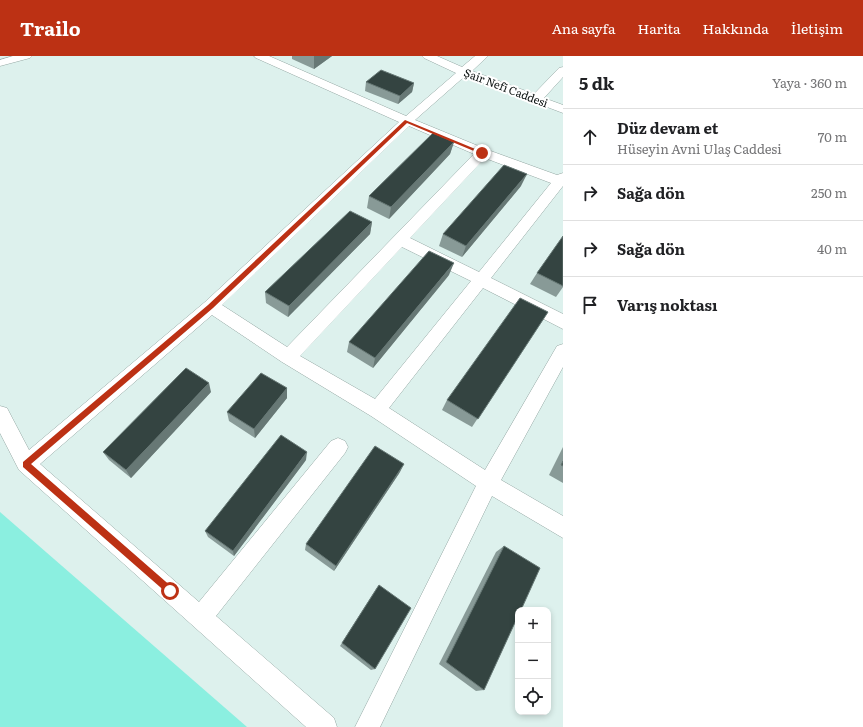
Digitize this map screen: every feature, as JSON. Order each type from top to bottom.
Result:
[{"type":"street","points":[[0,63],[26,56]]},
{"type":"street","points":[[260,56],[482,153],[562,180],[480,279],[377,410]]},
{"type":"street","name":"Şair Nefi Caddesi","points":[[428,56],[464,72],[563,110]]},
{"type":"street","points":[[26,464],[210,306],[407,121],[482,56]]},
{"type":"street","points":[[536,100],[563,70]]},
{"type":"street","points":[[288,358],[482,153]]},
{"type":"street","points":[[401,240],[563,322]]},
{"type":"street","points":[[210,306],[288,358],[377,410],[488,483],[563,528]]},
{"type":"street","points":[[367,727],[488,483],[563,351]]},
{"type":"street","points":[[0,414],[26,464],[325,727]]},
{"type":"street","points":[[201,617],[338,447]]},
{"type":"green space","points":[[0,512],[247,727],[0,727]]},
{"type":"building","points":[[381,70],[414,83],[400,96],[366,82]]},
{"type":"building","points":[[433,133],[454,142],[391,207],[369,196]]},
{"type":"building","points":[[504,165],[527,174],[466,246],[443,234]]},
{"type":"building","points":[[350,211],[372,222],[289,306],[265,292]]},
{"type":"building","points":[[563,236],[563,286],[537,273]]},
{"type":"building","points":[[429,251],[454,263],[375,358],[349,342]]},
{"type":"building","points":[[520,298],[548,312],[478,419],[447,400]]},
{"type":"building","points":[[186,368],[209,383],[126,470],[103,452]]},
{"type":"building","points":[[261,373],[287,388],[254,429],[227,412]]},
{"type":"building","points":[[281,435],[307,452],[233,551],[205,531]]},
{"type":"building","points":[[375,446],[404,464],[336,566],[306,544]]},
{"type":"building","points":[[504,546],[540,568],[522,607],[515,607],[515,623],[484,690],[446,662]]},
{"type":"building","points":[[379,585],[411,608],[375,669],[342,643]]},
{"type":"route","points":[[170,591],[26,464],[210,306],[407,121],[482,153]]}]
